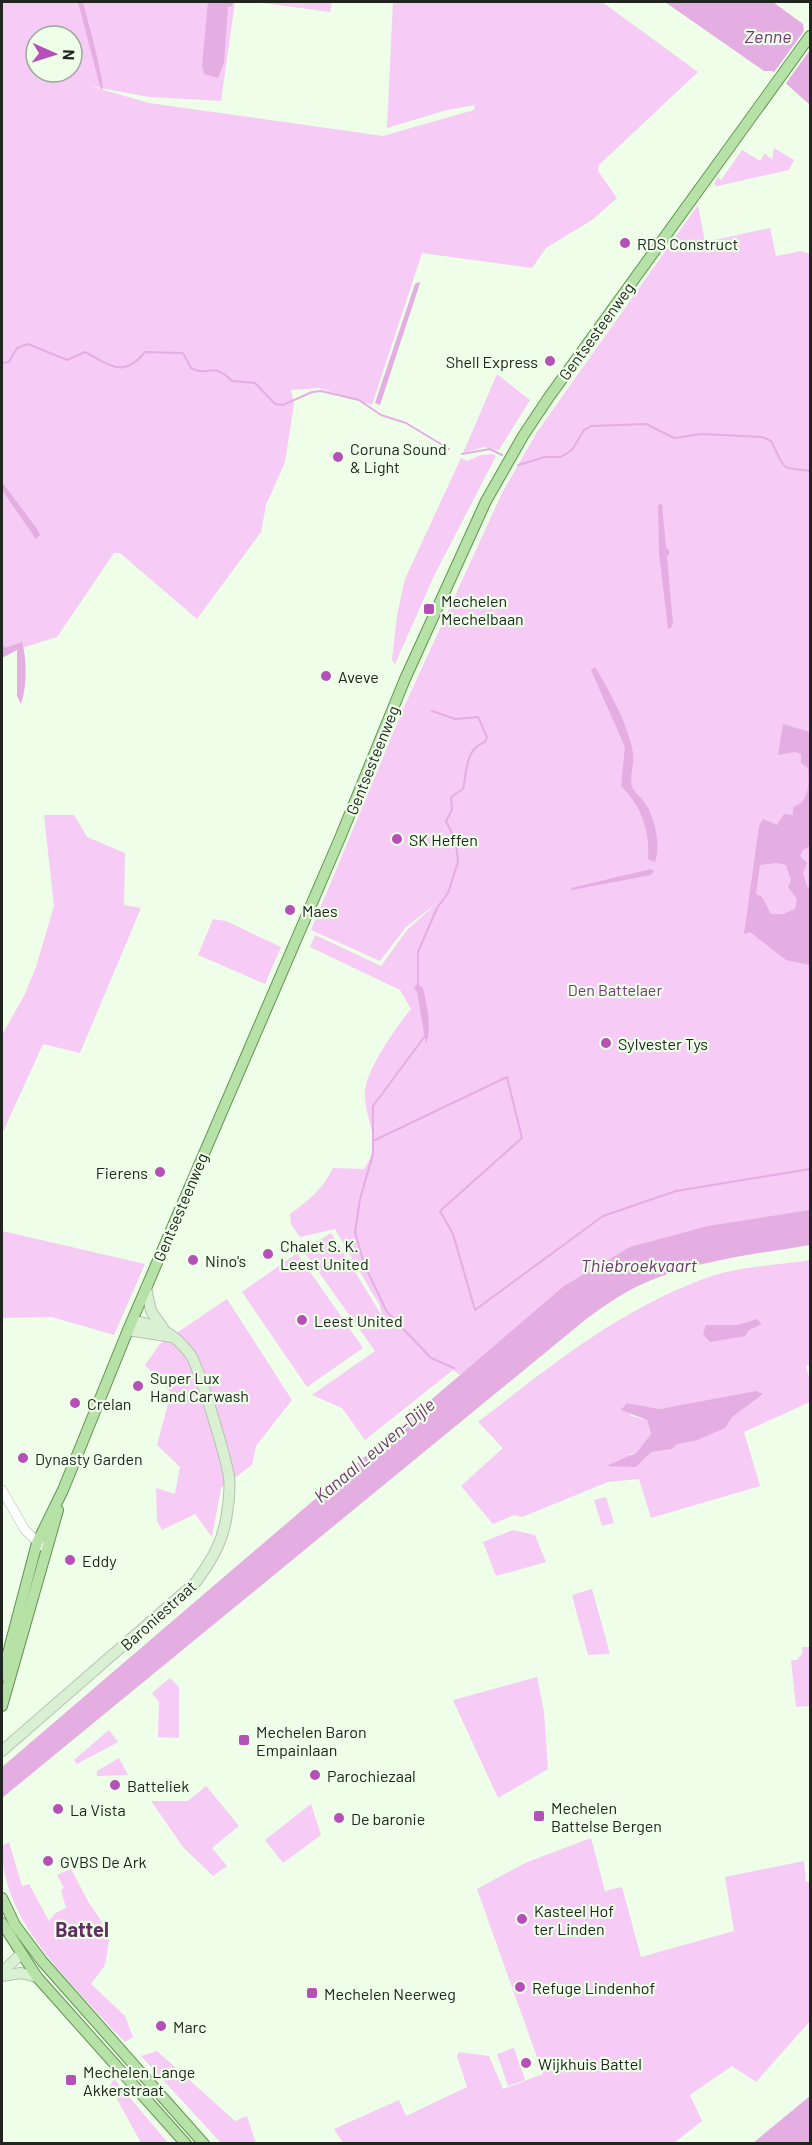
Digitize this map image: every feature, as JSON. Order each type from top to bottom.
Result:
[{"type":"main road","name":"Gentsesteenweg","points":[[2,1676],[41,1546],[130,1325],[340,838],[405,679],[486,501],[522,436],[549,397],[810,36]]},
{"type":"main road","name":"Baroniestraat","points":[[2,1751],[195,1583],[216,1552],[228,1511],[229,1477],[196,1366],[185,1347],[163,1328],[151,1311],[146,1288]]},
{"type":"main road","points":[[130,1325],[163,1328]]},
{"type":"main road","points":[[130,1325],[173,1338]]},
{"type":"main road","name":"Gentsesteenweg","points":[[2,1706],[41,1546]]},
{"type":"main road","points":[[2,1898],[15,1925],[31,1947],[118,2049],[204,2144]]},
{"type":"main road","points":[[2,1923],[20,1955],[37,1977],[186,2144]]},
{"type":"main road","points":[[2,1974],[31,1947]]},
{"type":"main road","points":[[2,1974],[21,1973],[37,1977]]},
{"type":"street","points":[[2,1490],[25,1530],[41,1546]]},
{"type":"green space","points":[[2,2],[235,2],[221,101],[149,97],[90,86],[149,103],[383,136],[474,110],[475,105],[447,110],[387,128],[393,2],[602,2],[698,72],[599,165],[598,171],[617,198],[592,220],[546,248],[532,268],[422,253],[372,405],[319,388],[291,390],[294,404],[285,462],[266,505],[261,532],[197,619],[120,553],[114,553],[57,637],[5,653],[2,645]]},
{"type":"green space","points":[[255,2],[332,2],[330,12]]},
{"type":"green space","points":[[774,148],[794,160],[789,170],[717,186],[714,184],[718,177],[721,180],[742,150],[760,161],[765,153],[772,160]]},
{"type":"green space","name":"Den Battelaer","points":[[698,205],[705,242],[770,228],[776,256],[802,251],[810,254],[810,1212],[564,1288],[460,1375],[453,1370],[365,1440],[342,1408],[312,1395],[375,1351],[303,1250],[331,1233],[382,1316],[380,1306],[335,1229],[300,1237],[291,1224],[290,1214],[314,1194],[325,1182],[333,1168],[364,1169],[370,1159],[373,1141],[366,1104],[366,1085],[382,1050],[411,1009],[400,990],[310,947],[315,935],[381,966],[407,930],[438,902],[406,927],[380,961],[311,930],[404,707],[502,493],[537,432]]},
{"type":"green space","points":[[497,374],[530,400],[499,450],[484,447],[463,453]]},
{"type":"green space","points":[[481,455],[496,456],[434,576],[395,664],[392,660],[397,615],[405,579],[461,458],[467,461]]},
{"type":"green space","points":[[44,815],[74,815],[87,837],[125,853],[124,905],[141,908],[80,1053],[43,1044],[2,1134],[2,1035],[25,994],[36,967],[54,906]]},
{"type":"green space","points":[[213,919],[226,921],[281,947],[265,984],[198,955]]},
{"type":"green space","points":[[2,1231],[145,1264],[114,1335],[52,1317],[2,1318]]},
{"type":"green space","name":"Leest United","points":[[297,1253],[363,1348],[307,1387],[242,1292]]},
{"type":"green space","points":[[810,1260],[810,1365],[806,1366],[810,1381],[810,1402],[744,1432],[760,1486],[651,1518],[639,1479],[608,1482],[522,1517],[514,1515],[493,1524],[461,1486],[503,1448],[478,1422],[562,1358],[620,1319],[651,1302],[715,1275]],"holes":[[[763,1394],[695,1441],[677,1444],[672,1449],[651,1452],[642,1461],[629,1454],[636,1453],[651,1434],[647,1420],[631,1416],[627,1403],[660,1409]]]},
{"type":"green space","points":[[227,1299],[292,1400],[256,1446],[252,1465],[221,1488],[212,1537],[195,1514],[162,1530],[157,1521],[156,1488],[175,1494],[180,1467],[157,1445],[171,1393],[145,1365],[160,1344]]},
{"type":"green space","points":[[606,1497],[614,1523],[602,1526],[594,1500]]},
{"type":"green space","points":[[513,1530],[535,1535],[546,1562],[496,1576],[483,1542]]},
{"type":"green space","points":[[592,1589],[610,1654],[588,1655],[572,1595]]},
{"type":"green space","points":[[802,1647],[810,1647],[810,1706],[796,1707],[791,1660],[797,1660],[803,1653]]},
{"type":"green space","points":[[537,1677],[544,1712],[548,1769],[498,1798],[453,1700]]},
{"type":"green space","points":[[170,1678],[179,1687],[179,1738],[158,1737],[159,1702],[152,1693]]},
{"type":"green space","points":[[109,1730],[118,1742],[77,1764],[74,1760]]},
{"type":"green space","points":[[119,1758],[128,1775],[97,1776],[97,1771]]},
{"type":"green space","points":[[206,1786],[239,1826],[212,1848],[227,1866],[213,1876],[183,1847],[151,1801],[188,1801]]},
{"type":"green space","points":[[311,1804],[321,1835],[283,1863],[265,1840]]},
{"type":"green space","points":[[591,1838],[605,1891],[622,1887],[641,1957],[734,1931],[725,1877],[804,1861],[806,1882],[810,1882],[810,2021],[756,2082],[732,2066],[690,2095],[702,2121],[674,2143],[343,2143],[334,2129],[399,2100],[406,2116],[467,2087],[457,2056],[459,2052],[489,2056],[503,2089],[543,2074],[477,1889],[525,1863]]},
{"type":"green space","points":[[9,1842],[22,1886],[29,1884],[49,1921],[55,1913],[66,1908],[61,1890],[64,1888],[57,1875],[71,1869],[89,1903],[110,1934],[105,1965],[91,1984],[125,2016],[133,2037],[125,2042],[59,1970],[25,1924],[13,1899],[5,1873],[2,1846]]},
{"type":"green space","points":[[514,2048],[525,2080],[508,2086],[497,2054]]},
{"type":"green space","points":[[157,2051],[235,2121],[247,2116],[256,2143],[221,2143],[141,2056]]},
{"type":"green space","points":[[114,2079],[168,2143],[141,2143],[110,2086]]},
{"type":"water","points":[[78,2],[83,2],[101,77],[103,88],[101,90],[84,24]]},
{"type":"water","points":[[208,2],[233,2],[232,6],[228,7],[224,62],[218,78],[204,74],[202,66]]},
{"type":"water","name":"Zenne","points":[[665,2],[773,2],[803,24],[804,32],[810,37],[810,105],[772,71],[764,71]]},
{"type":"water","points":[[419,282],[380,405],[375,403],[415,284]]},
{"type":"water","points":[[2,482],[37,529],[40,535],[36,539],[2,490]]},
{"type":"water","points":[[662,504],[666,547],[670,552],[667,557],[673,623],[668,629],[659,553],[658,505]]},
{"type":"water","points":[[22,642],[26,673],[21,704],[17,696],[17,650],[2,658],[2,643],[5,648]]},
{"type":"water","points":[[595,667],[618,708],[631,742],[633,789],[649,809],[654,824],[657,840],[655,862],[648,859],[648,839],[639,811],[621,786],[625,747],[591,670]]},
{"type":"water","points":[[783,724],[810,732],[810,846],[803,850],[800,856],[807,863],[803,873],[807,887],[810,888],[810,965],[786,960],[750,932],[744,934],[759,826],[763,819],[777,825],[784,814],[793,815],[793,807],[803,801],[807,791],[808,768],[801,763],[801,754],[795,752],[778,755]],"holes":[[[777,863],[786,865],[791,880],[788,887],[797,899],[795,909],[783,914],[771,914],[762,897],[756,894],[760,865]]]},
{"type":"water","points":[[651,869],[654,871],[651,875],[572,890],[571,888]]},
{"type":"water","points":[[417,984],[423,988],[427,1009],[429,1030],[426,1044],[417,992],[414,988]]},
{"type":"water","name":"Thiebroekvaart","points":[[810,1210],[810,1245],[721,1260],[678,1271],[636,1287],[591,1316],[2,1798],[2,1767],[564,1286],[630,1247],[708,1226]]},
{"type":"water","points":[[757,1319],[762,1324],[749,1330],[745,1336],[710,1342],[703,1334],[706,1325],[738,1325]]},
{"type":"water","points":[[756,1391],[763,1394],[732,1417],[725,1428],[695,1441],[677,1444],[672,1449],[651,1452],[636,1467],[606,1466],[636,1453],[651,1434],[647,1420],[621,1410],[627,1403],[660,1409]]},
{"type":"water","points":[[810,2096],[810,2143],[753,2143]]},
{"type":"pier","points":[[804,31],[810,36],[810,50],[784,86],[772,75]]},
{"type":"waterway","points":[[2,363],[9,362],[17,348],[28,344],[67,360],[85,352],[116,367],[130,365],[145,352],[183,353],[191,368],[197,371],[215,370],[232,381],[255,383],[275,404],[283,405],[312,392],[321,391],[359,400],[381,415],[406,423],[449,449]]},
{"type":"waterway","points":[[518,465],[545,457],[561,457],[572,450],[584,430],[591,426],[646,424],[674,438],[701,434],[762,437],[771,441],[784,465],[792,469],[810,471]]},
{"type":"waterway","points":[[462,454],[490,449],[502,455]]},
{"type":"waterway","points":[[418,986],[418,952],[437,908],[448,893],[458,862],[456,842],[446,821],[452,810],[451,797],[463,789],[470,755],[478,745],[485,742],[487,737],[478,717],[455,719],[432,711]]},
{"type":"waterway","points":[[425,1036],[373,1106],[373,1154],[360,1199],[355,1232],[364,1264],[387,1312],[431,1358],[454,1368]]},
{"type":"waterway","points":[[375,1140],[507,1077],[522,1138],[440,1211],[453,1234],[475,1310],[603,1216],[676,1191],[810,1169]]},
{"type":"place","name":"RDS Construct","points":[[625,243]]},
{"type":"place","name":"Shell Express","points":[[550,361]]},
{"type":"place","name":"Coruna Sound & Light","points":[[338,457]]},
{"type":"place","name":"Mechelen Mechelbaan","points":[[429,609]]},
{"type":"place","name":"Aveve","points":[[326,676]]},
{"type":"place","name":"SK Heffen","points":[[397,839]]},
{"type":"place","name":"Maes","points":[[290,910]]},
{"type":"place","name":"Sylvester Tys","points":[[606,1043]]},
{"type":"place","name":"Fierens","points":[[160,1172]]},
{"type":"place","name":"Chalet S. K. Leest United","points":[[268,1254]]},
{"type":"place","name":"Nino's","points":[[193,1260]]},
{"type":"place","name":"Leest United","points":[[302,1320]]},
{"type":"place","name":"Super Lux Hand Carwash","points":[[138,1386]]},
{"type":"place","name":"Crelan","points":[[75,1403]]},
{"type":"place","name":"Dynasty Garden","points":[[23,1458]]},
{"type":"place","name":"Eddy","points":[[70,1560]]},
{"type":"place","name":"Mechelen Baron Empainlaan","points":[[244,1740]]},
{"type":"place","name":"Parochiezaal","points":[[315,1775]]},
{"type":"place","name":"Batteliek","points":[[115,1785]]},
{"type":"place","name":"La Vista","points":[[58,1809]]},
{"type":"place","name":"Mechelen Battelse Bergen","points":[[539,1816]]},
{"type":"place","name":"De baronie","points":[[339,1818]]},
{"type":"place","name":"GVBS De Ark","points":[[48,1861]]},
{"type":"place","name":"Kasteel Hof ter Linden","points":[[522,1919]]},
{"type":"place","name":"Refuge Lindenhof","points":[[520,1987]]},
{"type":"place","name":"Mechelen Neerweg","points":[[312,1993]]},
{"type":"place","name":"Marc","points":[[161,2026]]},
{"type":"place","name":"Wijkhuis Battel","points":[[526,2063]]},
{"type":"place","name":"Mechelen Lange Akkerstraat","points":[[71,2080]]},
{"type":"district","name":"Battel","points":[[82,1929]]},
{"type":"water label","name":"Kanaal Leuven-Dijle","points":[[374,1450]]}]
